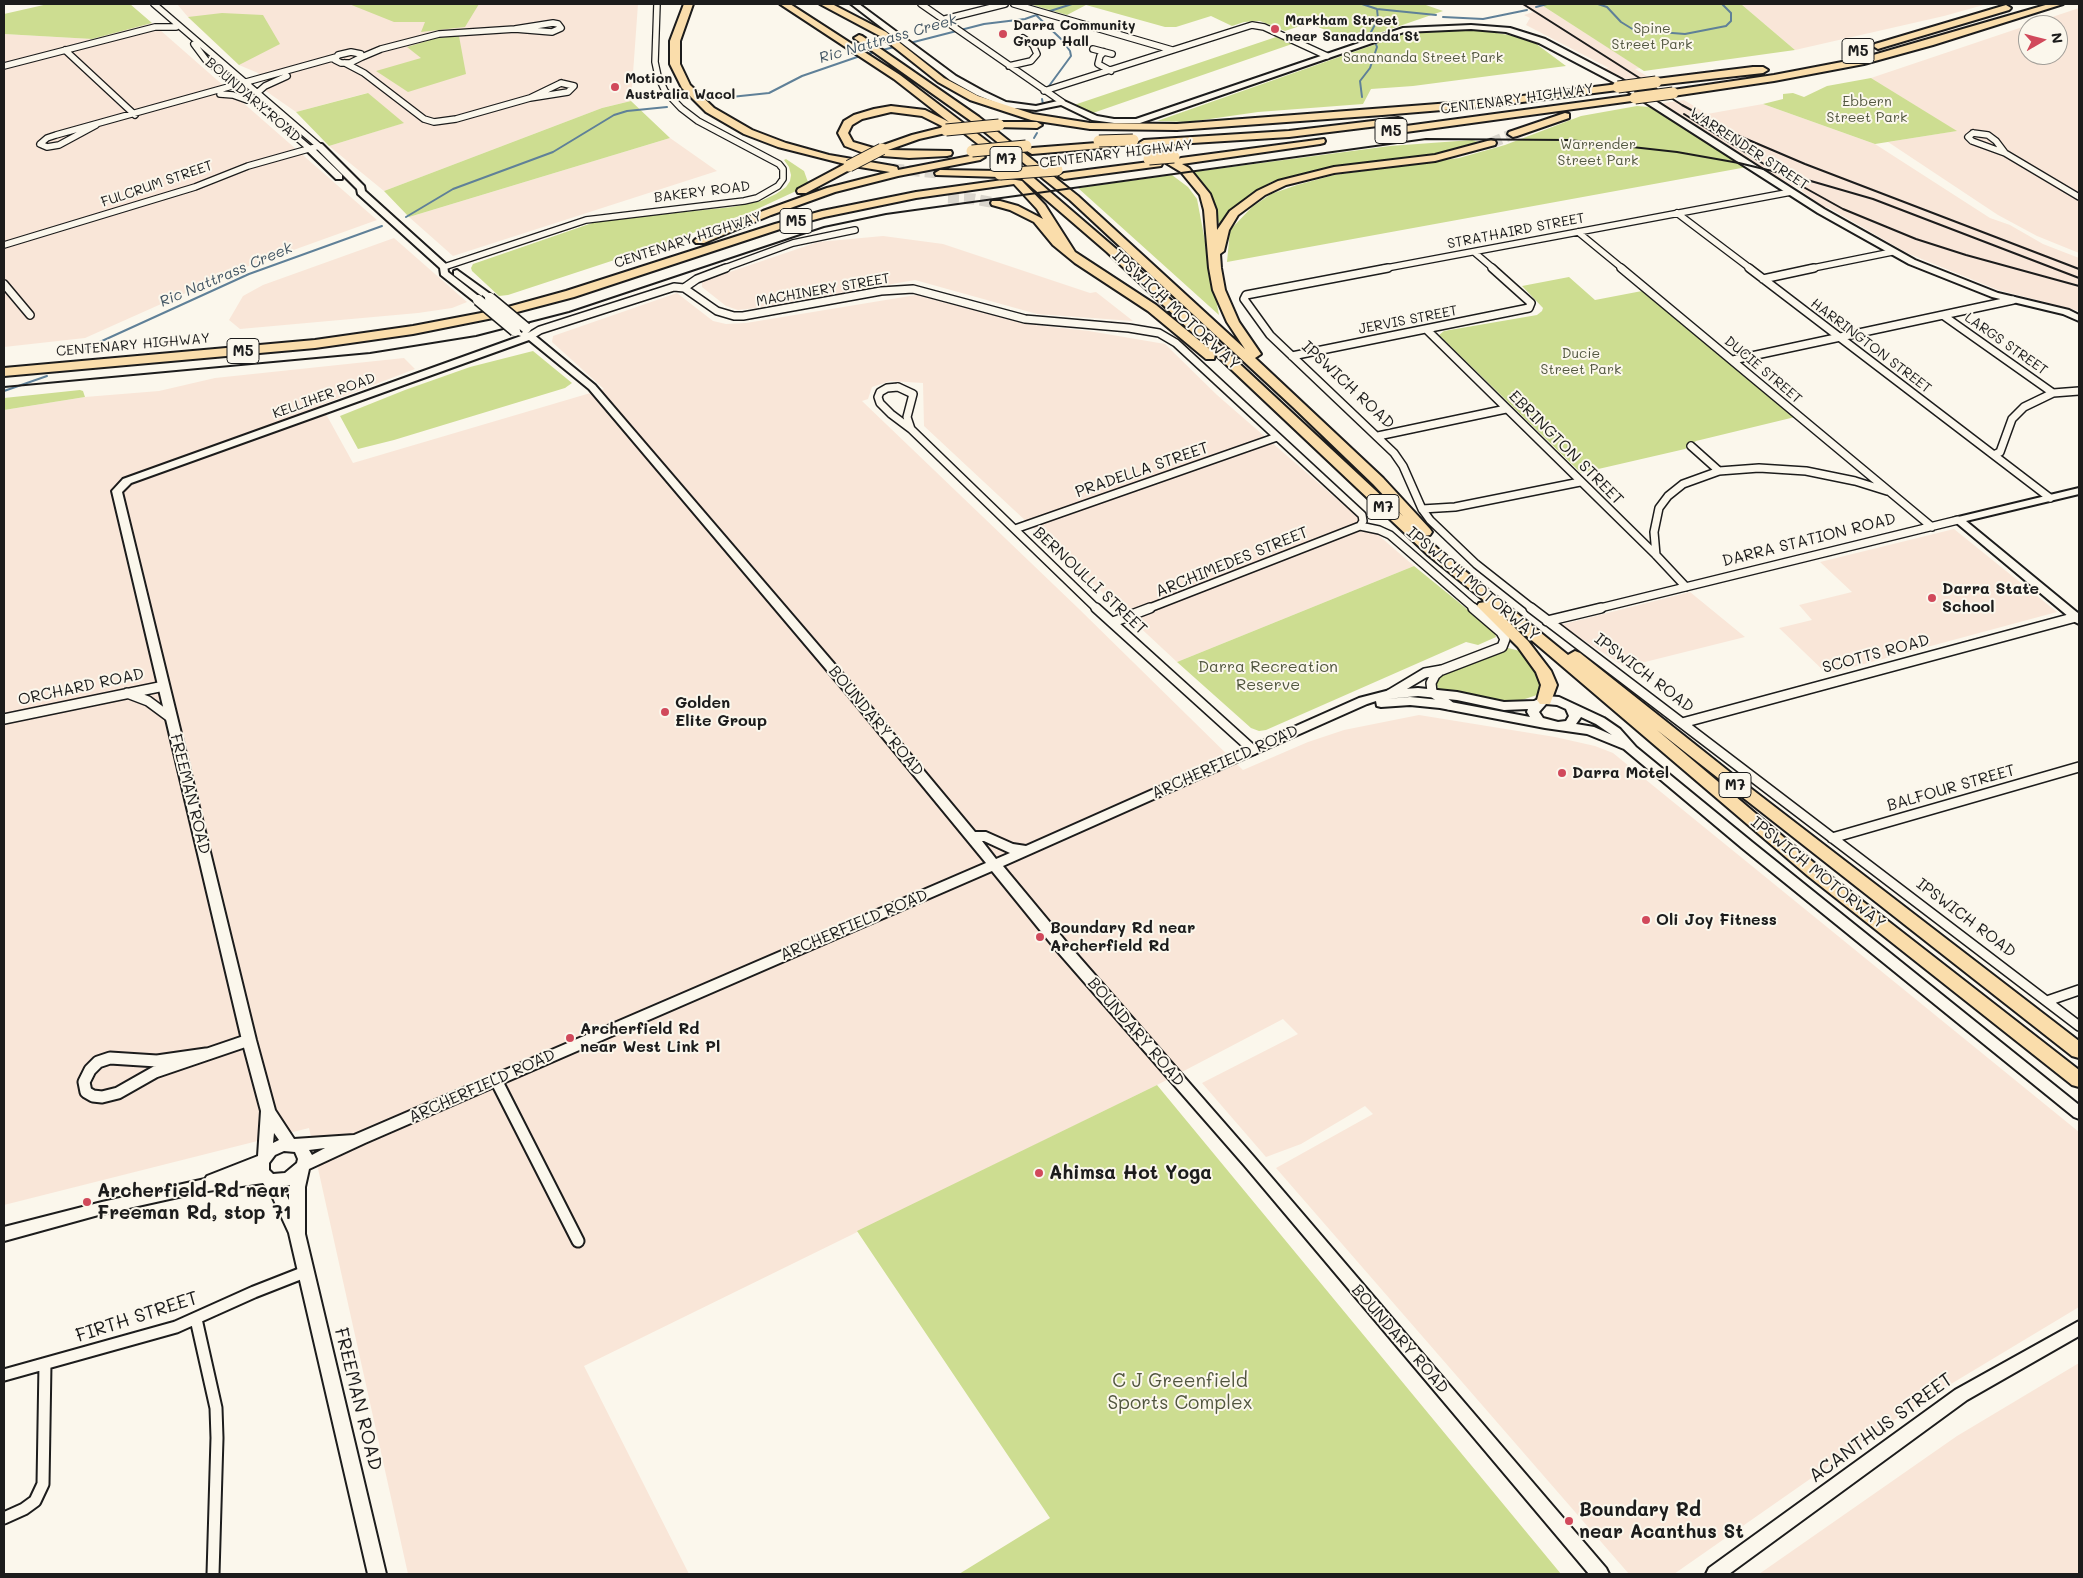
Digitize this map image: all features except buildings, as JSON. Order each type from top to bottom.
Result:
[{"type":"highway","points":[[688,4],[675,41],[675,64],[686,86],[710,110],[748,132],[782,145],[828,158],[893,169]]},
{"type":"highway","name":"IPSWICH MOTORWAY","points":[[784,4],[869,58],[943,111],[1031,180],[1111,250],[1433,552],[1530,631],[1814,872],[2079,1080]]},
{"type":"highway","points":[[825,4],[902,44],[946,83],[983,102],[1042,119],[1120,128],[1177,127],[1422,110],[1621,89]]},
{"type":"highway","name":"M5","points":[[1822,69],[1906,50],[2058,4]]},
{"type":"highway","name":"M5","points":[[1872,47],[2014,6]]},
{"type":"highway","name":"IPSWICH MOTORWAY","points":[[847,30],[982,124],[1074,198],[1298,404],[1378,481],[1424,532],[1477,578],[1730,781],[2079,1051]]},
{"type":"highway","name":"CENTENARY HIGHWAY","points":[[4,364],[294,338],[430,318],[524,298],[606,275],[676,251],[800,201],[863,181],[976,154],[1029,148],[1144,144],[1263,136],[1361,126],[1763,70],[1839,55]]},
{"type":"highway","points":[[1513,134],[1561,117],[1639,101],[1777,83],[1815,74],[1822,69]]},
{"type":"highway","name":"CENTENARY HIGHWAY","points":[[4,372],[349,340],[481,316],[589,288],[815,216],[897,198],[1060,173],[1639,101]]},
{"type":"highway","points":[[976,154],[922,155],[875,153],[854,147],[846,140],[843,133],[845,126],[852,120],[874,112],[901,109],[932,115],[1029,192],[1041,207],[1070,253]]},
{"type":"highway","points":[[750,220],[760,212],[882,149],[916,137],[946,130],[999,125],[1047,126],[1090,131],[1130,142],[1171,160],[1192,177],[1206,194],[1210,210],[1219,290],[1233,322],[1258,357],[1298,397],[1298,404]]},
{"type":"highway","points":[[1029,148],[1099,141],[1263,136]]},
{"type":"highway","points":[[1214,257],[1219,250],[1223,230],[1234,213],[1261,192],[1282,183],[1334,170],[1435,158],[1491,143]]},
{"type":"highway","points":[[940,173],[1060,173]]},
{"type":"highway","points":[[589,288],[604,287],[816,222],[878,207],[948,198]]},
{"type":"highway","points":[[996,203],[1018,210],[1038,220],[1057,243],[1093,271],[1152,308],[1229,372],[1248,378]]},
{"type":"highway","points":[[1433,552],[1441,565],[1505,626],[1532,656],[1550,685],[1540,702]]},
{"type":"street","name":"BOUNDARY ROAD","points":[[149,4],[193,43],[206,60],[309,148],[354,190],[361,192],[444,268],[454,270],[490,298],[592,387],[851,691],[1075,961],[1250,1161],[1600,1574]]},
{"type":"street","name":"BOUNDARY ROAD","points":[[154,4],[319,146],[361,188],[361,192]]},
{"type":"street","name":"BAKERY ROAD","points":[[444,268],[579,222],[614,215],[744,201],[757,198],[778,186],[783,179],[783,170],[779,164],[698,121],[681,108],[665,91],[658,76],[655,62],[657,4]]},
{"type":"street","points":[[855,4],[902,44],[968,88],[1016,108],[1033,110],[1054,107],[1064,103]]},
{"type":"street","points":[[921,4],[955,26],[1044,91],[1064,103]]},
{"type":"street","points":[[945,19],[1005,4]]},
{"type":"street","points":[[1014,4],[1172,50]]},
{"type":"street","points":[[155,27],[166,19]]},
{"type":"street","points":[[246,85],[264,78],[329,60],[346,52],[381,49],[439,34],[515,29],[548,23],[558,24],[561,28],[552,32],[515,29]]},
{"type":"street","points":[[1044,91],[1246,27],[1259,26],[1327,56]]},
{"type":"street","points":[[4,66],[155,27],[176,27]]},
{"type":"street","name":"WARRENDER STREET","points":[[1064,103],[1095,118],[1106,120],[1123,122],[1150,118],[1403,30],[1482,27],[1507,30],[1535,38],[1618,81],[1791,192],[1892,252],[1912,262],[2013,300],[2066,312],[2079,318]]},
{"type":"street","points":[[1009,66],[1031,61],[1037,54],[1033,45],[1023,38]]},
{"type":"street","points":[[96,125],[59,146],[40,144],[47,138],[96,125],[135,115],[208,93],[343,63],[362,58],[381,49]]},
{"type":"street","points":[[1093,49],[1112,54]]},
{"type":"street","points":[[65,50],[135,115]]},
{"type":"street","points":[[355,52],[361,54],[360,66],[364,73]]},
{"type":"street","points":[[1104,52],[1100,56],[1098,64],[1111,71]]},
{"type":"street","points":[[336,56],[335,60],[364,73],[428,121],[440,122],[456,119],[530,98],[568,92],[574,86],[567,84],[553,85],[530,98]]},
{"type":"street","points":[[4,61],[32,58]]},
{"type":"street","points":[[222,63],[228,63],[243,74],[264,78]]},
{"type":"street","points":[[257,93],[266,86],[287,76]]},
{"type":"street","points":[[208,93],[226,82],[227,78]]},
{"type":"street","points":[[152,110],[220,94],[237,87]]},
{"type":"street","points":[[220,94],[252,100]]},
{"type":"street","points":[[2005,153],[1996,141],[1988,135],[1973,134],[1968,137],[1978,144],[2005,153],[2079,197]]},
{"type":"street","name":"FULCRUM STREET","points":[[4,245],[195,188],[232,171],[319,146]]},
{"type":"street","name":"STRATHAIRD STREET","points":[[1246,295],[1791,192]]},
{"type":"street","name":"HARRINGTON STREET","points":[[1677,214],[2050,498]]},
{"type":"street","name":"KELLIHER ROAD","points":[[128,481],[528,332],[544,334],[653,295],[656,292],[674,287],[684,288],[697,278],[793,243],[855,230]]},
{"type":"street","name":"DUCIE STREET","points":[[1578,232],[1932,527]]},
{"type":"street","name":"JERVIS STREET","points":[[1292,356],[1529,308],[1531,303],[1474,252]]},
{"type":"street","points":[[1763,279],[1892,252]]},
{"type":"street","name":"BOUNDARY ROAD","points":[[444,268],[444,273],[515,332],[528,332]]},
{"type":"street","points":[[4,284],[30,315]]},
{"type":"street","name":"MACHINERY STREET","points":[[684,288],[717,311],[734,316],[743,316],[880,291],[913,289],[1025,318],[1160,333],[1176,343],[1277,436]]},
{"type":"street","name":"IPSWICH ROAD","points":[[1246,295],[1244,299],[1260,322],[1292,356],[1394,453],[1403,466],[1422,509],[1434,526],[1476,564],[1547,621],[2079,1026]]},
{"type":"street","points":[[1733,360],[2013,300]]},
{"type":"street","name":"LARGS STREET","points":[[1944,316],[2053,393]]},
{"type":"street","name":"EBRINGTON STREET","points":[[1426,329],[1656,555],[1686,587]]},
{"type":"street","name":"BERNOULLI STREET","points":[[911,429],[907,417],[913,394],[898,387],[887,388],[880,392],[878,397],[880,403],[911,429],[1113,622],[1253,750]]},
{"type":"street","points":[[1994,455],[2003,448],[2012,419],[2024,407],[2053,393],[2079,391]]},
{"type":"street","points":[[1378,436],[1506,409]]},
{"type":"street","points":[[1277,436],[1362,515],[1363,521],[1360,526],[1379,530],[1390,535],[1501,632],[1505,639],[1502,647],[1493,652],[1442,670],[1424,673],[1390,694]]},
{"type":"street","name":"PRADELLA STREET","points":[[1015,529],[1277,436]]},
{"type":"street","points":[[1691,446],[1719,471]]},
{"type":"street","points":[[1656,555],[1654,532],[1659,508],[1668,496],[1683,484],[1719,471],[1778,468],[1806,471],[1855,481],[1890,492]]},
{"type":"street","points":[[1855,481],[1864,478],[1868,473]]},
{"type":"street","name":"FREEMAN ROAD","points":[[128,481],[118,491],[118,496],[249,1040],[268,1111],[264,1158]]},
{"type":"street","points":[[1422,509],[1455,508],[1580,482]]},
{"type":"street","name":"DARRA STATION ROAD","points":[[1547,621],[2079,491]]},
{"type":"street","points":[[1958,520],[2078,618]]},
{"type":"street","name":"ARCHIMEDES STREET","points":[[1113,622],[1360,526]]},
{"type":"street","points":[[1634,535],[1654,532]]},
{"type":"street","name":"SCOTTS ROAD","points":[[1682,723],[2078,618]]},
{"type":"street","points":[[1442,670],[1435,675],[1431,683],[1432,692],[1449,705]]},
{"type":"street","name":"ORCHARD ROAD","points":[[4,719],[164,686]]},
{"type":"street","name":"ARCHERFIELD ROAD","points":[[302,1168],[360,1139],[994,865],[1363,701],[1390,694],[1432,692],[1504,706],[1540,702]]},
{"type":"street","points":[[127,693],[148,701],[171,718]]},
{"type":"street","points":[[1632,750],[1590,730],[1545,724],[1540,721],[1534,712],[1540,702],[1559,701],[1600,721],[1616,732],[1632,750],[2079,1113]]},
{"type":"street","name":"ARCHERFIELD ROAD","points":[[1347,708],[1392,702],[1449,705],[1545,724]]},
{"type":"street","points":[[1564,726],[1574,720],[1575,716],[1571,707]]},
{"type":"street","name":"BALFOUR STREET","points":[[1832,838],[2079,767]]},
{"type":"street","points":[[972,836],[986,836],[1010,848],[1025,850]]},
{"type":"street","points":[[2047,1001],[2079,990]]},
{"type":"street","points":[[206,1054],[157,1061],[110,1058],[98,1062],[90,1070],[84,1082],[86,1092],[93,1096],[102,1097],[118,1093],[155,1072],[249,1040]]},
{"type":"street","points":[[496,1080],[578,1240]]},
{"type":"street","name":"FREEMAN ROAD","points":[[268,1111],[293,1145]]},
{"type":"street","name":"ARCHERFIELD ROAD","points":[[293,1145],[360,1139]]},
{"type":"street","points":[[4,1234],[102,1208],[201,1186],[266,1178],[275,1181],[288,1179],[302,1168],[305,1153],[293,1145],[276,1148],[264,1158],[201,1186]]},
{"type":"street","points":[[264,1158],[260,1167],[266,1178]]},
{"type":"street","name":"FREEMAN ROAD","points":[[302,1168],[297,1187],[297,1234],[304,1272],[360,1496],[377,1574]]},
{"type":"street","name":"FREEMAN ROAD","points":[[266,1178],[278,1192],[297,1234]]},
{"type":"street","name":"FIRTH STREET","points":[[4,1375],[176,1327],[304,1272]]},
{"type":"street","points":[[196,1318],[216,1408],[217,1438],[213,1574]]},
{"type":"street","name":"ACANTHUS STREET","points":[[1715,1574],[1961,1395],[2079,1328]]},
{"type":"street","points":[[4,1518],[24,1509],[35,1501],[43,1484],[45,1364]]},
{"type":"shaded area","points":[[177,4],[638,4],[631,101],[602,108],[384,191],[329,146],[403,123],[367,93],[296,112],[263,89],[268,85],[258,73],[239,65],[188,17]]},
{"type":"shaded area","points":[[1520,4],[1540,4],[1640,68],[1635,69],[1652,79],[1626,83],[1601,68],[1609,68],[1526,25],[1530,18],[1524,15],[1533,12]]},
{"type":"shaded area","points":[[1741,4],[1987,4],[1944,16],[1795,50]]},
{"type":"shaded area","points":[[2079,8],[2079,253],[2037,236],[1998,215],[1888,142],[1956,131],[1871,78],[2018,28],[2018,65],[2068,65],[2068,15],[2058,15]]},
{"type":"shaded area","points":[[152,23],[377,220],[235,271],[85,338],[4,347],[4,34],[92,39]]},
{"type":"shaded area","points":[[1684,100],[1707,114],[1763,104],[1875,144],[1990,218],[2010,225],[2043,244],[2079,258],[2079,311],[1998,290],[1907,253],[1829,208],[1823,207],[1798,188],[1780,180],[1658,104]]},
{"type":"shaded area","points":[[670,138],[717,171],[453,256],[409,217]]},
{"type":"shaded area","points":[[883,236],[943,244],[1090,293],[1096,292],[1133,321],[1037,314],[915,280],[738,310],[726,306],[702,287],[702,282],[709,279],[818,242]]},
{"type":"shaded area","points":[[394,238],[467,302],[452,308],[418,313],[240,329],[229,320],[243,296],[263,285]]},
{"type":"shaded area","points":[[677,293],[713,321],[726,324],[746,323],[916,295],[1026,324],[1089,331],[1165,344],[1217,395],[1414,566],[1177,662],[924,426],[923,383],[890,381],[872,387],[868,399],[862,401],[1078,608],[1243,770],[1308,742],[1344,730],[1419,715],[1555,737],[1595,746],[1613,753],[2079,1132],[2079,1307],[1916,1405],[1674,1574],[1629,1574],[1276,1168],[1373,1114],[1365,1106],[1301,1144],[1266,1157],[1202,1083],[1298,1034],[1283,1019],[1157,1085],[584,1366],[689,1574],[408,1574],[309,1128],[4,1205],[4,410],[85,397],[159,391],[215,378],[404,358],[415,369],[321,405],[353,463],[604,389],[552,342],[553,336]]},
{"type":"shaded area","name":"Darra State School","points":[[1954,529],[2057,612],[1827,674],[1779,628],[1812,620],[1799,605],[1852,592],[1820,562]]},
{"type":"shaded area","points":[[1690,592],[1745,637],[1625,667],[1560,625]]},
{"type":"shaded area","points":[[2079,1363],[2079,1574],[1759,1574],[1957,1436]]},
{"type":"green space","points":[[48,4],[130,4],[152,23],[92,39],[4,34],[4,14]]},
{"type":"green space","points":[[349,4],[479,4],[465,27],[421,32],[425,22],[394,22]]},
{"type":"green space","points":[[1029,4],[1423,4],[1443,11],[1353,42],[1309,23],[1285,31],[1260,21],[1244,22],[1232,26],[1211,16],[1176,27],[1165,27],[1086,5],[1067,15]]},
{"type":"green space","name":"Spine Street Park","points":[[1540,4],[1741,4],[1795,50],[1644,71]]},
{"type":"green space","points":[[222,13],[263,15],[280,44],[239,65],[188,17]]},
{"type":"green space","name":"Sanananda Street Park","points":[[1420,31],[1485,31],[1531,40],[1566,66],[1413,86],[1371,89],[1363,104],[1258,112],[1189,122],[1157,121],[1399,36]]},
{"type":"green space","points":[[459,36],[466,74],[408,92],[376,71],[421,58],[407,47],[437,38]]},
{"type":"green space","points":[[1276,37],[1292,44],[1090,114],[1074,105]]},
{"type":"green space","name":"Ebbern Street Park","points":[[1871,78],[1957,131],[1875,144],[1763,104],[1783,99],[1783,94],[1793,93],[1804,97],[1827,86]]},
{"type":"green space","points":[[368,93],[404,123],[329,146],[296,112]]},
{"type":"green space","points":[[631,101],[670,138],[409,217],[384,191],[602,108]]},
{"type":"green space","name":"Warrender Street Park","points":[[1637,106],[1649,107],[1747,167],[1227,262],[1230,230],[1252,207],[1271,194],[1334,175],[1459,158],[1505,145],[1581,116]]},
{"type":"green space","points":[[1472,140],[1479,142],[1456,150],[1425,156],[1331,168],[1271,182],[1246,199],[1220,226],[1209,194],[1193,172],[1390,146]]},
{"type":"green space","points":[[786,159],[804,171],[809,185],[753,211],[660,245],[508,295],[499,296],[472,271],[473,264],[598,221],[732,207],[761,201],[776,194],[786,187],[790,181],[789,167],[784,160]]},
{"type":"green space","points":[[1172,175],[1188,187],[1197,199],[1219,315],[1078,188]]},
{"type":"green space","name":"Ducie Street Park","points":[[1569,277],[1595,300],[1642,291],[1795,417],[1696,441],[1685,449],[1581,473],[1439,335],[1444,331],[1537,315],[1543,308],[1522,286]]},
{"type":"green space","points":[[533,351],[572,383],[565,388],[394,440],[358,449],[340,416],[470,367]]},
{"type":"green space","points":[[83,391],[85,397],[4,410],[4,398]]},
{"type":"green space","name":"Darra Recreation Reserve","points":[[1414,566],[1494,631],[1496,637],[1478,645],[1466,642],[1266,730],[1259,731],[1251,728],[1177,662]]},
{"type":"green space","points":[[1508,648],[1520,651],[1538,676],[1542,688],[1537,695],[1519,701],[1492,700],[1438,689],[1436,682],[1440,674]]},
{"type":"green space","name":"C J Greenfield Sports Complex","points":[[1157,1085],[1561,1574],[959,1574],[1050,1518],[857,1231]]},
{"type":"waterway","name":"Ric Nattrass Creek","points":[[1047,12],[1072,4]]},
{"type":"waterway","points":[[1362,4],[1377,9]]},
{"type":"waterway","points":[[1536,7],[1547,4]]},
{"type":"waterway","points":[[1598,4],[1607,7],[1621,22],[1634,30],[1685,34],[1726,26],[1731,21],[1731,13],[1722,4]]},
{"type":"waterway","points":[[1362,97],[1360,81],[1370,68],[1377,47],[1371,32],[1378,19],[1377,9]]},
{"type":"waterway","points":[[1377,9],[1436,15]]},
{"type":"waterway","points":[[1443,17],[1483,19],[1527,10]]},
{"type":"waterway","name":"Ric Nattrass Creek","points":[[712,99],[769,93],[802,76],[863,55],[984,24],[1025,19],[1042,13]]},
{"type":"waterway","points":[[1037,16],[1061,39],[1070,51],[1071,56],[1049,86]]},
{"type":"waterway","points":[[1042,99],[1043,104]]},
{"type":"waterway","name":"Ric Nattrass Creek","points":[[406,217],[453,189],[553,152],[614,115],[627,111],[667,107]]},
{"type":"waterway","points":[[1034,138],[1037,133]]},
{"type":"waterway","name":"Ric Nattrass Creek","points":[[80,351],[249,274],[382,226]]},
{"type":"waterway","name":"Ric Nattrass Creek","points":[[4,391],[47,376]]},
{"type":"tunnel","points":[[1491,143],[1513,134]]},
{"type":"tunnel","points":[[893,169],[940,173]]},
{"type":"tunnel","points":[[948,198],[974,199],[996,203]]},
{"type":"railway","points":[[1523,4],[1682,105],[1737,135],[1805,164],[2079,269]]},
{"type":"railway","points":[[1684,114],[1767,166]]},
{"type":"railway","points":[[4,387],[370,353],[476,336],[569,312],[824,227],[886,214],[1426,139],[1569,140],[1677,152],[1739,163],[1797,177],[1873,199],[2079,278]]},
{"type":"railway","points":[[1789,179],[1843,209],[1916,239],[1966,255],[2079,286]]},
{"type":"place","name":"Markham Street near Sanadanda St","points":[[1275,29]]},
{"type":"place","name":"Darra Community Group Hall","points":[[1003,34]]},
{"type":"place","name":"Motion Australia Wacol","points":[[615,87]]},
{"type":"place","name":"Darra State School","points":[[1932,598]]},
{"type":"place","name":"Golden Elite Group","points":[[665,712]]},
{"type":"place","name":"Darra Motel","points":[[1562,773]]},
{"type":"place","name":"Oli Joy Fitness","points":[[1646,920]]},
{"type":"place","name":"Boundary Rd near Archerfield Rd","points":[[1040,937]]},
{"type":"place","name":"Archerfield Rd near West Link Pl","points":[[570,1038]]},
{"type":"place","name":"Ahimsa Hot Yoga","points":[[1039,1173]]},
{"type":"place","name":"Archerfield Rd near Freeman Rd, stop 71","points":[[87,1202]]},
{"type":"place","name":"Boundary Rd near Acanthus St","points":[[1569,1521]]}]
